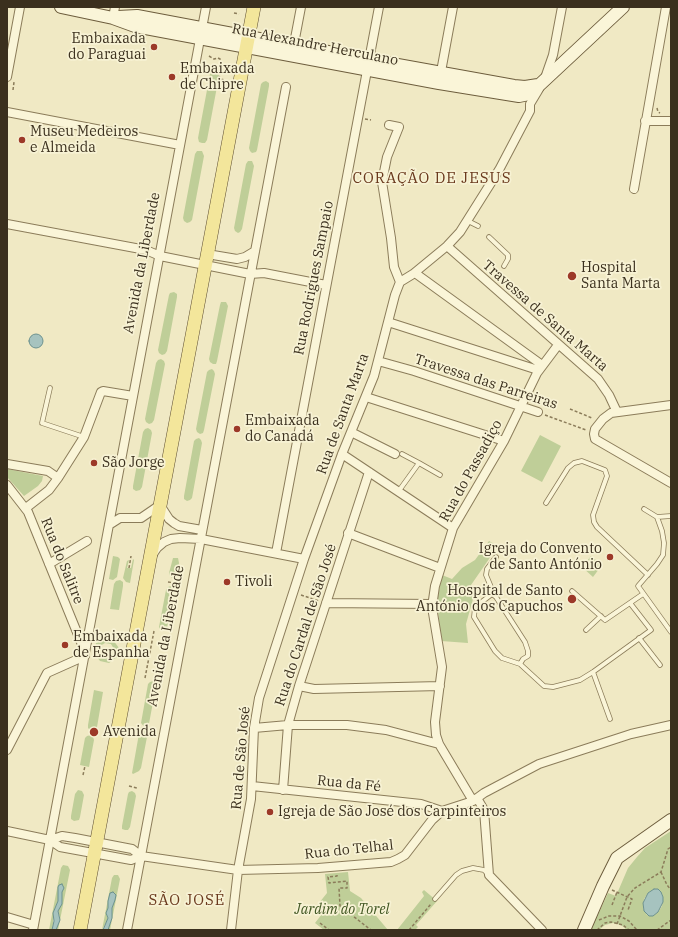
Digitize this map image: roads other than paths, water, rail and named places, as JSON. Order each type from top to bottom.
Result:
[{"type":"main road","name":"Rua Alexandre Herculano","points":[[61,7],[114,12],[137,16],[201,33],[514,91],[541,82]]},
{"type":"main road","name":"Avenida da Liberdade","points":[[80,930],[254,7]]},
{"type":"main road","points":[[541,82],[623,7]]},
{"type":"main road","points":[[584,930],[617,858],[671,820]]},
{"type":"street","points":[[11,79],[20,7]]},
{"type":"street","name":"Avenida da Liberdade","points":[[34,928],[206,7]]},
{"type":"street","points":[[293,50],[301,7]]},
{"type":"street","name":"Rua Rodrigues Sampaio","points":[[276,553],[379,7]]},
{"type":"street","points":[[440,78],[453,7]]},
{"type":"street","points":[[389,125],[399,127],[387,158],[382,182],[394,267],[400,282],[415,272],[458,235],[499,170],[530,112],[530,104],[553,55],[562,7]]},
{"type":"street","points":[[634,189],[666,7]]},
{"type":"street","name":"Avenida da Liberdade","points":[[127,930],[286,87]]},
{"type":"street","points":[[7,112],[180,145]]},
{"type":"street","points":[[645,121],[671,121]]},
{"type":"street","points":[[7,224],[146,250],[160,256],[206,260],[237,259],[245,258],[255,251]]},
{"type":"street","name":"Travessa de Santa Marta","points":[[447,246],[558,345],[601,381],[617,412]]},
{"type":"street","points":[[206,260],[250,274],[264,273],[326,284]]},
{"type":"street","points":[[415,272],[540,367]]},
{"type":"street","name":"Rua de Santa Marta","points":[[292,592],[342,454],[374,376],[395,295],[400,282]]},
{"type":"street","points":[[388,322],[540,367]]},
{"type":"street","name":"Rua do Passadiço","points":[[489,875],[484,810],[475,799],[439,744],[436,735],[435,725],[442,667],[432,604],[435,586],[453,528],[504,441],[540,367],[558,345]]},
{"type":"street","name":"Travessa das Parreiras","points":[[378,361],[414,371],[538,412]]},
{"type":"street","points":[[26,508],[49,490],[58,478],[84,437],[101,392],[103,391],[133,396]]},
{"type":"street","points":[[366,397],[504,441]]},
{"type":"street","points":[[671,405],[611,413],[603,419],[594,431],[595,439],[671,483]]},
{"type":"street","points":[[351,432],[399,454]]},
{"type":"street","points":[[342,454],[453,528]]},
{"type":"street","points":[[7,464],[48,471],[58,478]]},
{"type":"street","name":"Rua do Cardal de São José","points":[[283,790],[288,725],[299,686],[369,472]]},
{"type":"street","name":"Rua do Salitre","points":[[7,485],[26,508],[85,654]]},
{"type":"street","points":[[109,525],[120,518],[141,518],[160,505],[168,519],[179,526],[202,530]]},
{"type":"street","points":[[348,533],[440,568]]},
{"type":"street","name":"Avenida da Liberdade","points":[[150,560],[157,548],[164,542],[171,539],[201,539]]},
{"type":"street","points":[[201,539],[304,559]]},
{"type":"street","points":[[49,564],[86,541]]},
{"type":"street","name":"Rua de São José","points":[[231,930],[238,870],[249,814],[252,786],[254,728],[259,698],[292,592]]},
{"type":"street","points":[[326,603],[432,604]]},
{"type":"street","points":[[7,750],[47,673],[85,654]]},
{"type":"street","points":[[299,686],[314,689],[440,686]]},
{"type":"street","points":[[254,728],[288,725],[333,724],[376,728],[439,744]]},
{"type":"street","points":[[442,811],[475,799],[539,764],[631,734],[671,725]]},
{"type":"street","name":"Rua da Fé","points":[[252,786],[421,804],[442,811]]},
{"type":"street","name":"Rua do Telhal","points":[[141,856],[238,870],[318,868],[395,861],[402,858],[408,852],[432,820],[442,811]]},
{"type":"street","points":[[7,831],[50,840],[60,847],[132,849],[141,856]]},
{"type":"street","points":[[50,840],[62,836],[130,860],[141,856]]},
{"type":"street","points":[[489,875],[542,930]]},
{"type":"street","points":[[7,916],[34,928]]},
{"type":"lane","points":[[468,221],[478,226]]},
{"type":"lane","points":[[489,237],[508,255],[508,260],[504,266]]},
{"type":"lane","points":[[50,388],[42,423],[84,437]]},
{"type":"lane","points":[[399,454],[440,475]]},
{"type":"lane","points":[[546,503],[568,468],[574,463],[582,462],[605,470],[607,476],[593,515],[594,522],[597,527],[648,575]]},
{"type":"lane","points":[[398,492],[419,463]]},
{"type":"lane","points":[[644,509],[657,517],[671,516]]},
{"type":"lane","points":[[657,517],[664,543],[662,555],[657,564],[638,586],[671,632]]},
{"type":"lane","points":[[496,558],[487,569],[486,575],[492,587],[492,594],[496,597],[525,642],[528,656],[520,664]]},
{"type":"lane","points":[[572,591],[605,620],[643,594]]},
{"type":"lane","points":[[492,594],[475,608],[474,617],[495,651],[502,658],[520,664],[544,686],[553,687],[580,680],[651,630],[630,603]]},
{"type":"lane","points":[[586,630],[601,616]]},
{"type":"lane","points":[[639,638],[660,665]]},
{"type":"lane","points":[[593,672],[610,719]]},
{"type":"lane","points":[[435,899],[462,871],[473,868],[484,870],[489,875]]},
{"type":"water","points":[[33,334],[39,334],[43,338],[43,344],[39,348],[33,348],[29,344],[29,338]]},
{"type":"water","points":[[62,884],[64,888],[62,892],[62,904],[58,911],[60,920],[56,930],[52,930],[54,921],[53,913],[58,901],[58,887]]},
{"type":"water","points":[[654,889],[658,889],[661,892],[663,902],[658,912],[653,916],[649,916],[644,911],[643,903],[648,893]]},
{"type":"water","points":[[113,892],[116,895],[112,908],[112,918],[108,930],[103,930],[108,918],[106,913],[110,893]]},
{"type":"place","name":"Embaixada do Paraguai","points":[[154,47]]},
{"type":"place","name":"Embaixada de Chipre","points":[[172,77]]},
{"type":"place","name":"Museu Medeiros e Almeida","points":[[22,140]]},
{"type":"place","name":"Hospital Santa Marta","points":[[572,276]]},
{"type":"place","name":"Embaixada do Canadá","points":[[237,429]]},
{"type":"place","name":"São Jorge","points":[[94,463]]},
{"type":"place","name":"Igreja do Convento de Santo António","points":[[610,557]]},
{"type":"place","name":"Tivoli","points":[[227,582]]},
{"type":"place","name":"Hospital de Santo António dos Capuchos","points":[[572,599]]},
{"type":"place","name":"Embaixada de Espanha","points":[[65,645]]},
{"type":"place","name":"Avenida","points":[[94,732]]},
{"type":"place","name":"Igreja de São José dos Carpinteiros","points":[[270,812]]},
{"type":"district","name":"CORAÇÃO DE JESUS","points":[[432,179]]},
{"type":"district","name":"SÃO JOSÉ","points":[[187,901]]},
{"type":"park label","name":"Jardim do Torel","points":[[342,910]]}]
